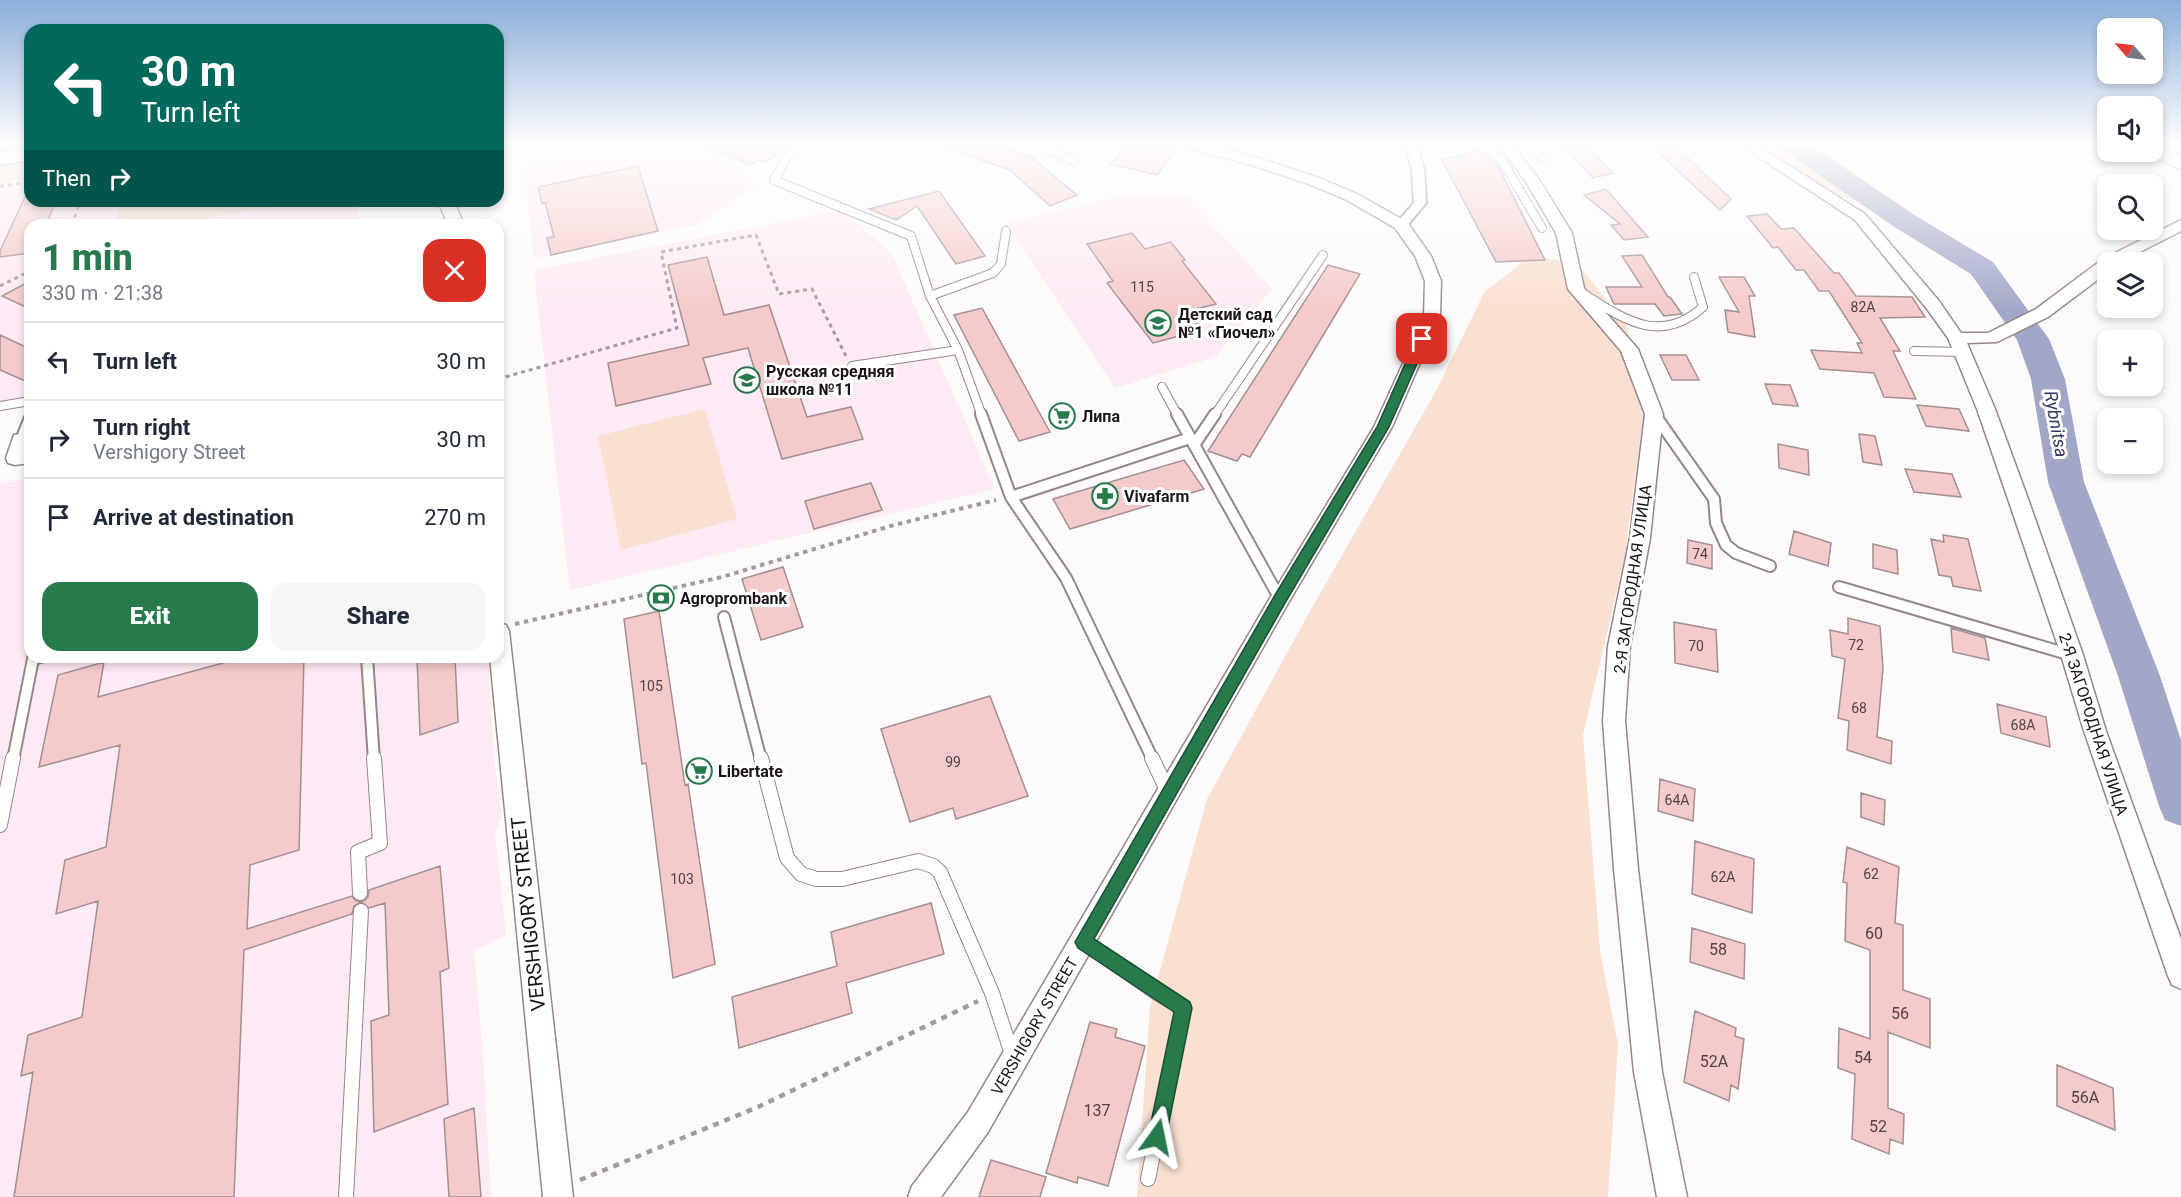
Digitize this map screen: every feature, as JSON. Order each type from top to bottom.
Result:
[{"type":"street","name":"VERSHIGORY STREET","points":[[923,1197],[978,1122],[1169,795],[1280,599],[1383,427],[1432,317],[1433,281],[1424,256],[1401,225],[1359,201]]},
{"type":"street","points":[[1401,225],[1420,201]]},
{"type":"street","name":"2-Я ЗАГОРОДНАЯ УЛИЦА","points":[[1545,201],[1564,233],[1576,289],[1629,349],[1654,414],[1641,538],[1619,646],[1614,721],[1626,869],[1648,1072],[1672,1197]]},
{"type":"street","name":"2-Я ЗАГОРОДНАЯ УЛИЦА","points":[[1835,201],[1860,217],[1933,305],[1959,345],[2001,452],[2181,976]]},
{"type":"street","points":[[2129,252],[2181,225]]},
{"type":"street","points":[[1959,345],[1991,338],[2043,313],[2097,271]]},
{"type":"street","name":"VERSHIGORY STREET","points":[[504,638],[558,1193]]},
{"type":"lane","points":[[825,201],[911,236],[930,296],[958,350],[1011,497],[1066,578],[1169,795]]},
{"type":"lane","points":[[1526,201],[1542,228]]},
{"type":"lane","points":[[930,296],[993,273],[1001,264],[1006,231]]},
{"type":"lane","points":[[1011,497],[1192,442],[1323,255]]},
{"type":"lane","points":[[1576,289],[1629,319],[1646,326],[1662,328],[1681,325],[1693,318],[1703,307],[1694,277]]},
{"type":"lane","points":[[1914,351],[1959,345]]},
{"type":"lane","points":[[852,366],[958,350]]},
{"type":"lane","points":[[1162,387],[1280,599]]},
{"type":"lane","points":[[0,406],[24,402]]},
{"type":"lane","points":[[1654,414],[1714,500],[1716,523],[1726,545],[1736,553],[1770,566]]},
{"type":"lane","points":[[1839,587],[2072,655]]},
{"type":"lane","points":[[724,617],[788,858],[801,874],[816,879],[842,879],[918,861],[933,866],[939,872],[992,993],[1014,1060]]},
{"type":"lane","points":[[0,825],[32,663]]},
{"type":"lane","points":[[360,893],[358,852],[380,843],[367,663]]},
{"type":"lane","points":[[346,1197],[361,911]]},
{"type":"lane","points":[[1084,942],[1154,991],[1183,1008],[1148,1179]]},
{"type":"path","points":[[504,377],[677,328],[660,252],[756,235],[779,294],[812,289],[852,366]]},
{"type":"path","points":[[0,286],[24,274]]},
{"type":"path","points":[[504,628],[722,577],[894,525],[1011,497]]},
{"type":"path","points":[[558,1193],[758,1107],[893,1044],[992,993]]},
{"type":"shaded area","points":[[0,201],[24,201],[24,207],[357,207],[359,219],[24,219],[24,399],[0,403]]},
{"type":"shaded area","points":[[528,201],[733,201],[696,225],[534,258]]},
{"type":"shaded area","name":"Детский сад №1 «Гиочел»","points":[[1101,201],[1191,201],[1272,289],[1215,357],[1115,388],[1006,224]]},
{"type":"shaded area","points":[[120,207],[273,207],[201,219],[116,219]]},
{"type":"shaded area","name":"Русская средняя школа №11","points":[[842,210],[892,254],[995,489],[570,590],[534,270]]},
{"type":"shaded area","points":[[1528,255],[1577,263],[1627,326],[1643,416],[1625,556],[1583,735],[1600,950],[1618,1045],[1608,1197],[1137,1197],[1150,1007],[1207,799],[1305,620],[1436,391],[1485,291],[1517,267]]},
{"type":"shaded area","points":[[705,409],[737,519],[621,550],[598,436]]},
{"type":"shaded area","points":[[24,479],[24,663],[488,663],[494,761],[502,815],[495,832],[506,935],[474,951],[484,1069],[491,1197],[0,1197],[0,483]]},
{"type":"building","points":[[23,201],[24,207],[54,207],[48,219],[24,219],[24,254],[0,257],[0,251]]},
{"type":"building","points":[[541,201],[649,201],[658,231],[551,255],[547,238],[554,237],[545,202],[542,203]]},
{"type":"building","points":[[901,201],[946,201],[985,256],[956,264],[917,206],[896,220],[869,209]]},
{"type":"building","points":[[1044,201],[1063,201],[1050,206]]},
{"type":"building","points":[[1464,201],[1515,201],[1545,260],[1496,262]]},
{"type":"building","points":[[1591,201],[1616,201],[1648,237],[1624,240],[1611,225],[1620,224]]},
{"type":"building","points":[[1710,201],[1729,201],[1720,210]]},
{"type":"building","points":[[1767,214],[1781,229],[1794,228],[1834,273],[1839,273],[1856,296],[1912,297],[1925,317],[1880,318],[1900,351],[1893,351],[1916,399],[1884,397],[1874,373],[1820,369],[1811,350],[1862,353],[1857,343],[1862,343],[1829,291],[1819,291],[1804,270],[1796,270],[1778,247],[1773,248],[1747,216]]},
{"type":"building","points":[[1132,233],[1145,249],[1171,242],[1185,260],[1182,261],[1216,304],[1188,311],[1202,330],[1153,343],[1107,283],[1113,281],[1087,244]]},
{"type":"building","points":[[1642,255],[1668,297],[1682,314],[1664,316],[1655,304],[1614,304],[1606,287],[1642,287],[1622,256]]},
{"type":"building","points":[[707,257],[724,315],[769,305],[807,417],[851,407],[863,439],[782,459],[748,348],[703,358],[711,384],[616,406],[608,363],[689,345],[668,265]]},
{"type":"building","points":[[1328,265],[1360,274],[1250,457],[1242,454],[1237,461],[1208,451]]},
{"type":"building","points":[[1719,277],[1744,277],[1755,296],[1749,296],[1755,337],[1728,332],[1725,310],[1739,312]]},
{"type":"building","points":[[24,284],[24,306],[2,296]]},
{"type":"building","points":[[982,308],[1050,432],[1019,441],[954,315]]},
{"type":"building","points":[[0,335],[24,346],[24,380],[0,370]]},
{"type":"building","points":[[1660,355],[1686,355],[1699,380],[1672,380]]},
{"type":"building","points":[[1765,384],[1790,385],[1798,406],[1773,404]]},
{"type":"building","points":[[1917,405],[1959,409],[1969,431],[1926,426]]},
{"type":"building","points":[[1859,434],[1875,436],[1882,465],[1863,462]]},
{"type":"building","points":[[1778,444],[1808,450],[1809,475],[1779,468]]},
{"type":"building","points":[[1184,460],[1204,489],[1070,529],[1053,499]]},
{"type":"building","points":[[1905,469],[1952,474],[1961,497],[1914,492]]},
{"type":"building","points":[[871,483],[882,510],[814,529],[805,501]]},
{"type":"building","points":[[1794,531],[1831,543],[1828,566],[1789,554]]},
{"type":"building","points":[[1943,535],[1968,539],[1981,591],[1953,586],[1951,577],[1939,575],[1931,539],[1944,542]]},
{"type":"building","points":[[1688,540],[1712,545],[1712,569],[1687,563]]},
{"type":"building","points":[[1873,544],[1897,550],[1898,574],[1873,568]]},
{"type":"building","points":[[783,567],[803,627],[761,640],[742,579]]},
{"type":"building","points":[[659,611],[715,964],[673,978],[646,763],[642,764],[624,619]]},
{"type":"building","points":[[1848,618],[1880,626],[1883,668],[1877,737],[1892,741],[1891,764],[1847,750],[1849,721],[1838,718],[1845,659],[1832,656],[1830,630],[1848,634]]},
{"type":"building","points":[[1674,622],[1716,630],[1718,672],[1675,663]]},
{"type":"building","points":[[1951,628],[1985,638],[1989,660],[1953,652]]},
{"type":"building","points":[[104,663],[98,697],[223,663],[304,663],[299,850],[250,865],[247,929],[352,896],[356,901],[364,901],[368,897],[369,890],[440,866],[449,968],[440,972],[448,1104],[374,1132],[371,1021],[389,1015],[385,903],[369,908],[361,902],[354,906],[352,914],[244,950],[234,1197],[14,1197],[33,1072],[21,1076],[28,1035],[82,1017],[98,901],[56,914],[65,860],[106,847],[120,745],[39,767],[58,675]]},
{"type":"building","points":[[417,663],[455,663],[458,722],[420,735]]},
{"type":"building","points":[[990,696],[1028,796],[956,819],[953,808],[910,822],[881,729]]},
{"type":"building","points":[[1997,704],[2046,717],[2050,747],[2001,733]]},
{"type":"building","points":[[1660,779],[1695,789],[1693,821],[1658,811]]},
{"type":"building","points":[[1861,793],[1885,800],[1884,825],[1861,817]]},
{"type":"building","points":[[1695,841],[1754,859],[1752,913],[1692,894]]},
{"type":"building","points":[[1847,847],[1899,867],[1895,923],[1903,925],[1903,990],[1930,999],[1930,1048],[1888,1032],[1888,1108],[1904,1114],[1903,1144],[1890,1139],[1889,1154],[1852,1139],[1855,1074],[1838,1068],[1839,1028],[1870,1039],[1870,950],[1845,941],[1847,883],[1843,882]]},
{"type":"building","points":[[931,903],[944,954],[846,983],[852,1013],[739,1048],[732,997],[837,966],[831,932]]},
{"type":"building","points":[[1692,928],[1745,944],[1744,979],[1690,962]]},
{"type":"building","points":[[1695,1011],[1736,1028],[1735,1036],[1744,1039],[1738,1089],[1731,1085],[1729,1101],[1684,1082]]},
{"type":"building","points":[[1090,1022],[1117,1029],[1115,1037],[1145,1046],[1108,1186],[1078,1177],[1077,1183],[1046,1173]]},
{"type":"building","points":[[2057,1065],[2113,1088],[2115,1130],[2057,1106]]},
{"type":"building","points":[[474,1108],[481,1197],[449,1197],[444,1119]]},
{"type":"building","points":[[991,1160],[1046,1177],[1040,1197],[979,1197]]},
{"type":"waterway","name":"Rybnitsa","points":[[1875,201],[1982,268],[2033,339],[2048,379],[2066,482],[2139,676],[2181,806]]},
{"type":"place","name":"Детский сад №1 «Гиочел»","points":[[1158,323]]},
{"type":"place","name":"Русская средняя школа №11","points":[[747,380]]},
{"type":"place","name":"Липа","points":[[1062,416]]},
{"type":"place","name":"Vivafarm","points":[[1105,496]]},
{"type":"place","name":"Agroprombank","points":[[661,598]]},
{"type":"place","name":"Libertate","points":[[699,771]]},
{"type":"route","points":[[1157,1137],[1183,1008],[1154,991],[1084,942],[1280,599],[1383,427],[1422,339]]}]
